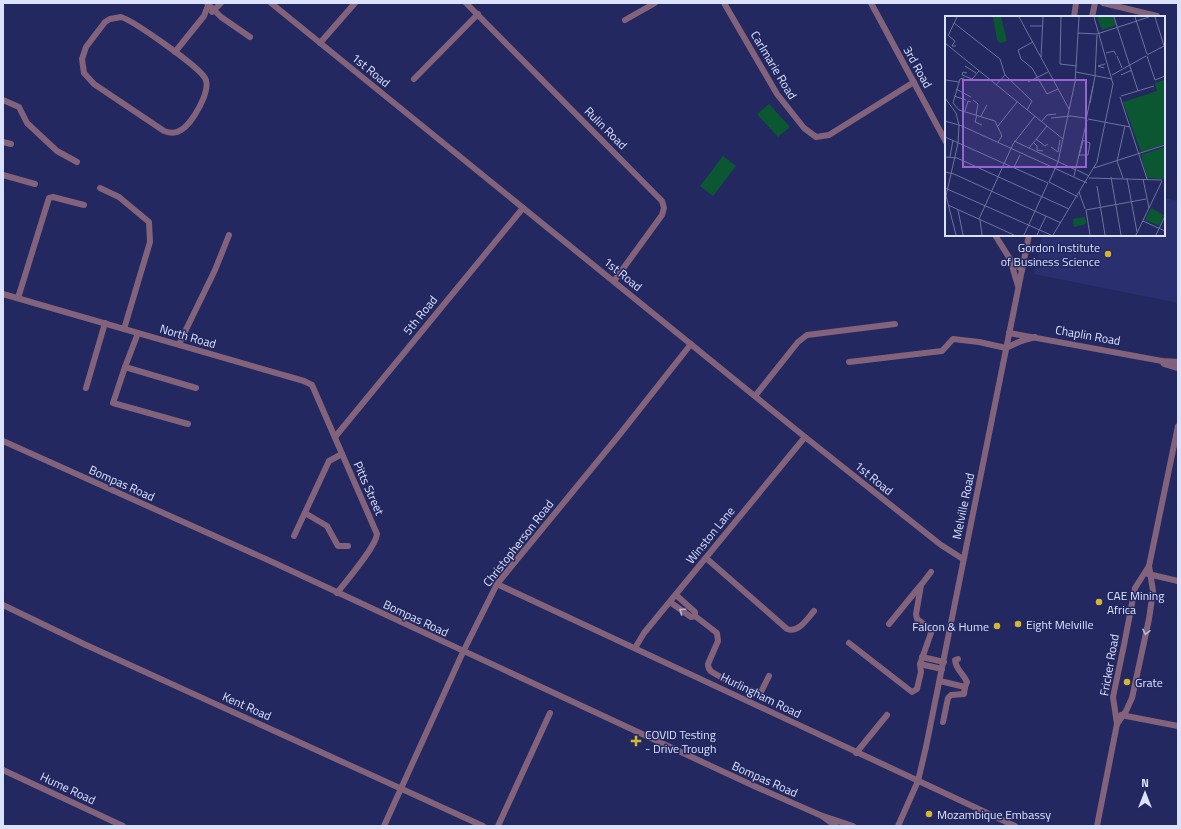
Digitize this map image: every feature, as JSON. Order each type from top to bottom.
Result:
[{"type":"street","points":[[208,3],[214,11],[226,21],[250,37]]},
{"type":"street","points":[[175,52],[204,16],[208,3]]},
{"type":"street","points":[[204,16],[214,11],[221,3]]},
{"type":"street","name":"1st Road","points":[[271,3],[805,437],[941,545],[963,560]]},
{"type":"street","points":[[320,43],[355,3]]},
{"type":"street","name":"Rulin Road","points":[[466,3],[662,201],[664,208],[662,214],[614,282]]},
{"type":"street","points":[[625,20],[655,3]]},
{"type":"street","name":"Carlmarie Road","points":[[724,3],[776,94],[804,128],[816,137],[829,135],[914,82]]},
{"type":"street","name":"3rd Road","points":[[871,3],[945,140]]},
{"type":"street","points":[[1073,16],[1076,3]]},
{"type":"street","points":[[1092,16],[1095,3]]},
{"type":"street","points":[[1103,3],[1157,16]]},
{"type":"street","points":[[414,79],[478,14]]},
{"type":"street","points":[[115,17],[126,18],[175,52],[206,78],[208,88],[205,97],[187,126],[176,132],[164,131],[94,84],[84,73],[82,66],[86,47],[105,22],[115,17]]},
{"type":"street","points":[[3,100],[19,107],[27,123],[57,151],[77,162]]},
{"type":"street","points":[[3,142],[11,144]]},
{"type":"street","points":[[3,175],[35,184]]},
{"type":"street","points":[[100,188],[119,197],[149,222],[150,242],[124,329]]},
{"type":"street","points":[[18,298],[49,198],[53,197],[84,205]]},
{"type":"street","name":"5th Road","points":[[335,437],[523,208]]},
{"type":"street","points":[[179,344],[215,270],[229,235]]},
{"type":"street","points":[[997,236],[1010,259],[1018,288]]},
{"type":"street","name":"Melville Road","points":[[898,826],[918,781],[944,662],[963,560],[1029,236]]},
{"type":"street","points":[[1010,259],[1022,270]]},
{"type":"street","name":"North Road","points":[[3,294],[308,382],[314,389],[335,437]]},
{"type":"street","points":[[86,388],[105,323]]},
{"type":"street","points":[[756,396],[798,342],[807,335],[895,324]]},
{"type":"street","points":[[138,333],[113,403],[188,424]]},
{"type":"street","name":"Chaplin Road","points":[[1009,333],[1162,361],[1164,364],[1178,366]]},
{"type":"street","points":[[849,362],[942,351],[953,339],[979,342],[1006,348],[1021,341],[1035,337]]},
{"type":"street","name":"Christopherson Road","points":[[384,826],[462,652],[497,584],[620,434],[691,344]]},
{"type":"street","points":[[125,367],[196,388]]},
{"type":"street","name":"Fricker Road","points":[[1097,826],[1117,724],[1114,691],[1135,588],[1149,566],[1178,426]]},
{"type":"street","name":"Pitts Street","points":[[335,437],[376,534],[376,540],[337,593]]},
{"type":"street","name":"Winston Lane","points":[[635,648],[670,602],[805,437]]},
{"type":"street","name":"Bompas Road","points":[[3,441],[820,815],[853,826]]},
{"type":"street","points":[[294,536],[329,462],[342,454]]},
{"type":"street","points":[[305,514],[328,526],[338,546],[348,546]]},
{"type":"street","points":[[706,558],[787,629],[792,630],[798,628],[814,611]]},
{"type":"street","name":"Fricker Road","points":[[1117,724],[1132,698],[1147,626],[1153,591],[1149,566]]},
{"type":"street","points":[[889,624],[931,572]]},
{"type":"street","points":[[1144,573],[1178,581]]},
{"type":"street","name":"Hurlingham Road","points":[[497,584],[1015,826]]},
{"type":"street","points":[[849,643],[912,692],[918,689],[922,672],[921,660],[931,633],[930,629],[917,619],[921,585]]},
{"type":"street","points":[[676,595],[718,636],[718,641],[708,664],[711,671],[749,690],[759,693],[761,692],[769,676]]},
{"type":"street","points":[[670,602],[691,617],[696,616]]},
{"type":"street","name":"Kent Road","points":[[3,605],[86,645],[483,826]]},
{"type":"street","points":[[943,722],[948,698],[951,695],[964,694],[967,682],[956,666],[955,660],[958,659]]},
{"type":"street","points":[[921,660],[944,662]]},
{"type":"street","points":[[921,660],[942,669]]},
{"type":"street","points":[[940,681],[965,687]]},
{"type":"street","points":[[498,826],[550,713]]},
{"type":"street","points":[[1115,714],[1178,726]]},
{"type":"street","points":[[856,753],[887,715]]},
{"type":"street","name":"Hume Road","points":[[3,770],[123,826]]},
{"type":"street","name":"Bompas Road","points":[[820,815],[836,826]]},
{"type":"shaded area","name":"Gordon Institute of Business Science","points":[[1165,198],[1178,201],[1178,303],[1034,274],[1042,236],[1165,236]]},
{"type":"green space","points":[[769,104],[790,127],[778,137],[757,114]]},
{"type":"green space","points":[[723,156],[736,166],[713,196],[700,186]]},
{"type":"place","name":"Gordon Institute of Business Science","points":[[1108,254]]},
{"type":"place","name":"CAE Mining Africa","points":[[1099,602]]},
{"type":"place","name":"Eight Melville","points":[[1018,624]]},
{"type":"place","name":"Falcon & Hume","points":[[997,626]]},
{"type":"place","name":"Grate","points":[[1127,682]]},
{"type":"place","name":"COVID Testing - Drive Trough","points":[[636,741]]},
{"type":"place","name":"Mozambique Embassy","points":[[929,814]]}]
